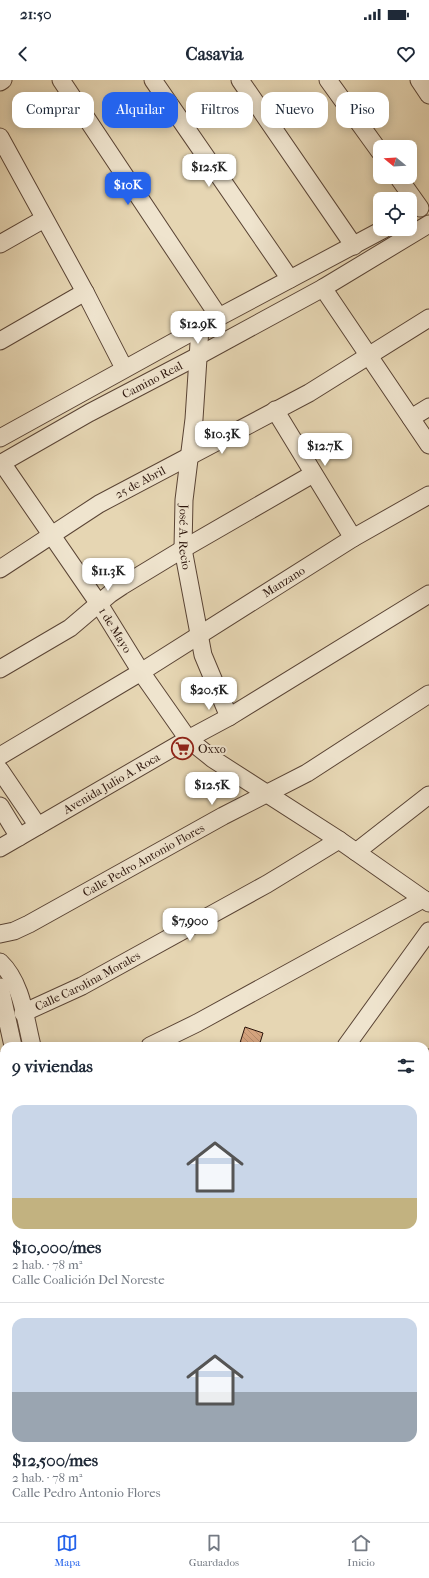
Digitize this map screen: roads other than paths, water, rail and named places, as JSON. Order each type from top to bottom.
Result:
[{"type":"street","points":[[61,80],[219,317]]},
{"type":"street","points":[[153,80],[290,279]]},
{"type":"street","points":[[240,80],[354,246]]},
{"type":"street","points":[[328,80],[373,142]]},
{"type":"street","points":[[419,80],[429,95]]},
{"type":"street","points":[[0,139],[85,292],[124,368]]},
{"type":"street","points":[[403,184],[420,209]]},
{"type":"street","points":[[0,244],[44,219]]},
{"type":"street","name":"Camino Real","points":[[1,464],[89,413],[323,288],[429,224]]},
{"type":"street","name":"Camino Real","points":[[0,438],[124,368],[373,235]]},
{"type":"street","points":[[323,288],[429,445]]},
{"type":"street","points":[[0,341],[85,292]]},
{"type":"street","name":"25 de Abril","points":[[0,569],[99,504],[336,378],[429,318]]},
{"type":"street","name":"José A. Recio","points":[[200,328],[184,500],[182,549],[199,636],[209,672],[229,717]]},
{"type":"street","points":[[411,418],[429,407]]},
{"type":"street","points":[[275,410],[353,538]]},
{"type":"street","name":"1 de Mayo","points":[[1,464],[98,604],[141,672],[188,739],[213,759],[339,840],[426,900]]},
{"type":"street","points":[[0,669],[70,628],[110,594],[182,549],[313,474]]},
{"type":"street","name":"Manzano","points":[[0,756],[141,672],[353,538],[429,494]]},
{"type":"street","name":"Avenida Julio A. Roca","points":[[0,848],[188,739],[229,717],[429,594]]},
{"type":"street","name":"Calle Pedro Antonio Flores","points":[[0,934],[14,931],[29,924],[223,816],[307,774],[429,694]]},
{"type":"street","points":[[0,770],[38,826]]},
{"type":"street","points":[[356,852],[429,795]]},
{"type":"street","points":[[0,806],[19,837]]},
{"type":"street","name":"Calle Carolina Morales","points":[[23,1013],[82,986],[267,884],[339,840]]},
{"type":"street","points":[[158,1042],[204,1019],[426,900]]},
{"type":"street","points":[[349,1042],[429,931]]},
{"type":"street","points":[[0,963],[9,970],[5,991],[12,1042]]},
{"type":"street","points":[[5,991],[23,1013],[31,1042]]},
{"type":"place","name":"Oxxo","points":[[183,749]]}]
